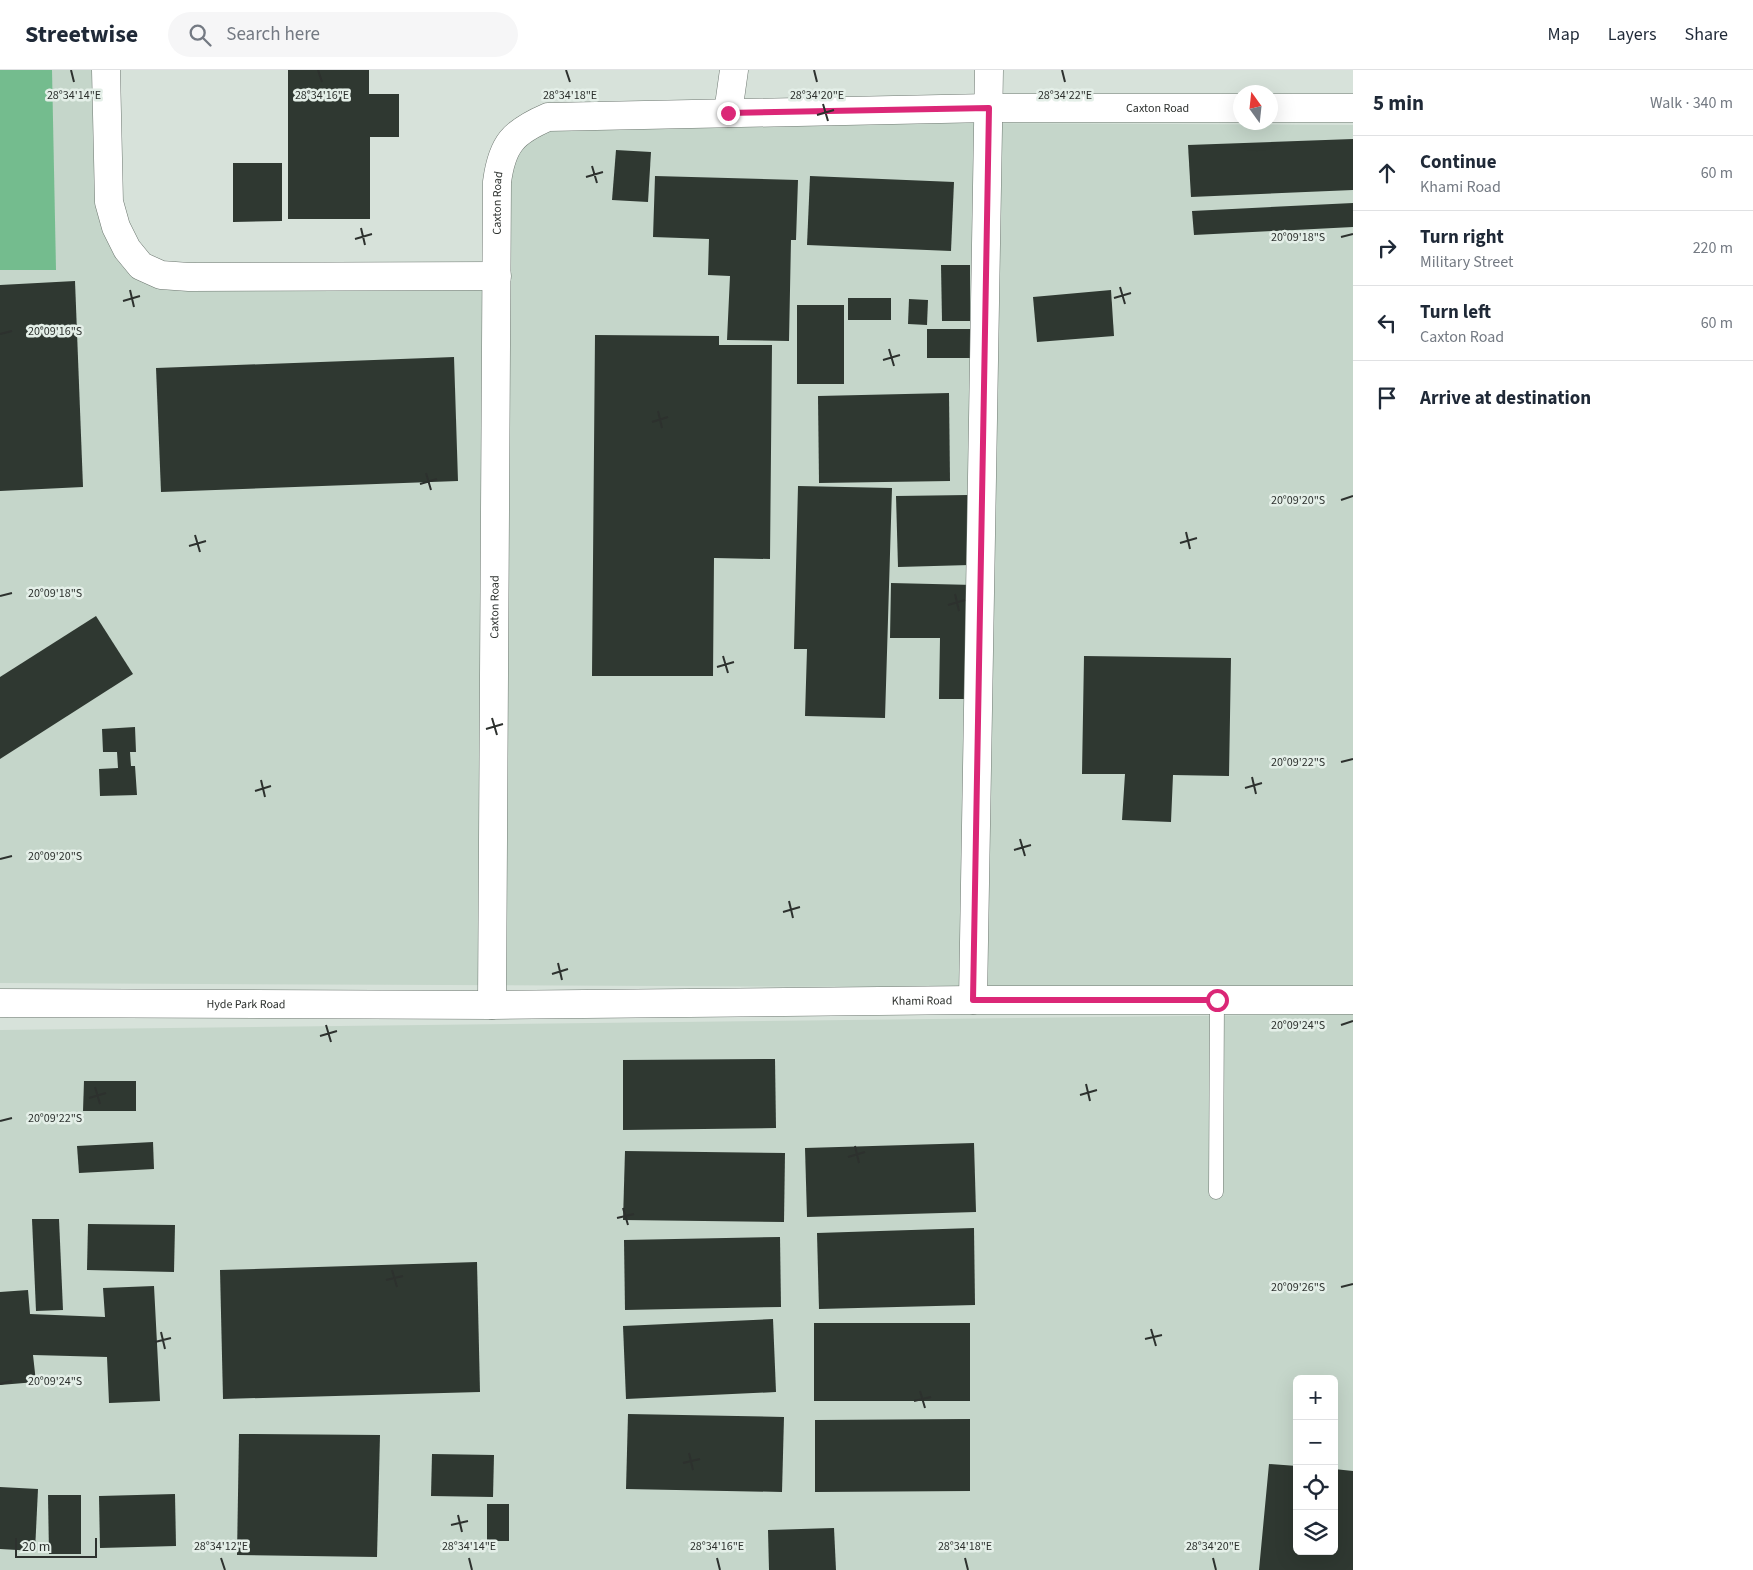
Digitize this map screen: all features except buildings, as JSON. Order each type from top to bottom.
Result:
[{"type":"street","points":[[106,70],[109,202],[116,227],[127,250],[141,266],[162,275],[189,277],[497,276]]},
{"type":"street","points":[[728,113],[734,70]]},
{"type":"street","points":[[973,1000],[989,70]]},
{"type":"street","name":"Caxton Road","points":[[492,1006],[497,182],[500,162],[511,140],[527,126],[548,118],[989,108],[1233,108]]},
{"type":"street","points":[[1278,108],[1353,108]]},
{"type":"street","name":"Khami Road","points":[[492,1006],[973,1000],[1353,1000]]},
{"type":"street","name":"Hyde Park Road","points":[[0,1003],[492,1006]]},
{"type":"lane","points":[[1216,1192],[1217,1000]]},
{"type":"shaded area","points":[[0,70],[100,70],[101,202],[143,278],[503,280],[504,165],[550,121],[1233,124],[1233,130],[1278,130],[1278,125],[1353,125],[1353,989],[0,983]]},
{"type":"shaded area","points":[[1353,1014],[1353,1570],[0,1570],[0,1030]]},
{"type":"green space","points":[[0,70],[52,70],[56,270],[0,270]]},
{"type":"route","points":[[728,113],[989,108],[973,1000],[1217,1000]]}]
